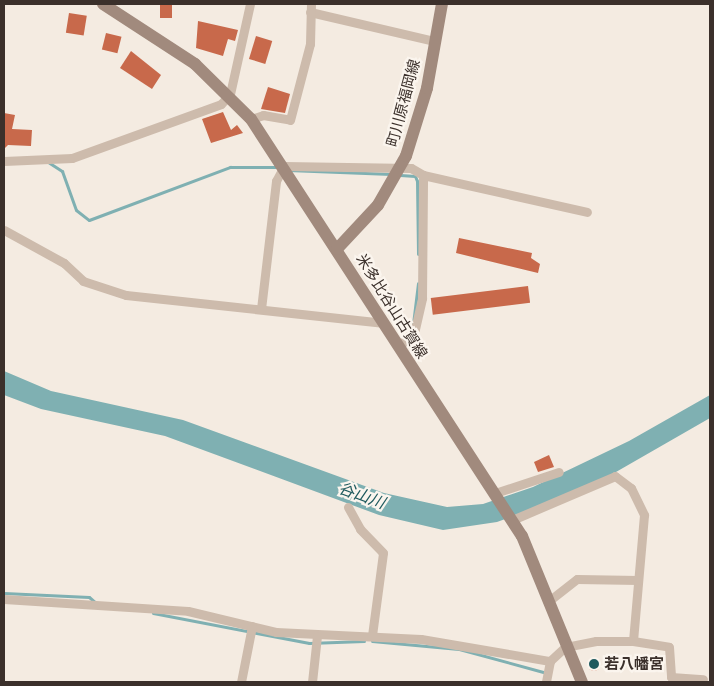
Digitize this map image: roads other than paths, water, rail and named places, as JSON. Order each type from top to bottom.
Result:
[{"type":"main road","name":"米多比谷山古賀線","points":[[103,4],[195,64],[230,94],[251,119],[284,166],[512,519],[550,600],[565,647],[582,682]]},
{"type":"main road","name":"町川原福岡線","points":[[337,249],[378,204],[399,169],[416,129],[442,4]]},
{"type":"street","points":[[4,161],[72,158],[221,104],[230,94],[250,4]]},
{"type":"street","points":[[251,119],[263,115],[290,120],[310,44],[311,8],[435,42]]},
{"type":"street","points":[[261,309],[276,181],[284,166],[411,168],[423,175],[587,212]]},
{"type":"street","points":[[400,346],[415,330],[422,298],[423,175]]},
{"type":"street","points":[[4,230],[64,263],[83,281],[126,296],[384,323]]},
{"type":"street","points":[[495,493],[559,472]]},
{"type":"street","points":[[512,519],[615,476],[631,488],[644,515],[633,640]]},
{"type":"street","points":[[348,507],[355,524],[383,553],[372,635]]},
{"type":"street","points":[[550,600],[577,579],[638,580]]},
{"type":"street","points":[[4,599],[188,611],[252,626],[317,636],[372,635],[550,661]]},
{"type":"street","points":[[241,682],[252,626]]},
{"type":"street","points":[[312,682],[317,636]]},
{"type":"street","points":[[546,682],[550,661],[565,647],[596,641],[633,640],[669,647],[671,677],[703,679]]},
{"type":"water","name":"谷山川","points":[[4,371],[51,391],[183,420],[384,493],[447,507],[483,504],[533,487],[629,441],[710,395],[710,418],[609,476],[525,512],[497,522],[443,530],[379,515],[165,436],[41,409],[4,395]]},
{"type":"waterway","points":[[48,162],[62,171],[76,210],[89,220],[230,167],[277,167]]},
{"type":"waterway","points":[[288,170],[391,174]]},
{"type":"waterway","points":[[400,175],[415,176],[417,181],[418,254]]},
{"type":"waterway","points":[[413,324],[418,283]]},
{"type":"waterway","points":[[4,593],[89,597],[96,603]]},
{"type":"waterway","points":[[153,613],[309,643],[364,641]]},
{"type":"waterway","points":[[372,641],[459,649],[547,673]]},
{"type":"place","name":"若八幡宮","points":[[594,664]]}]
